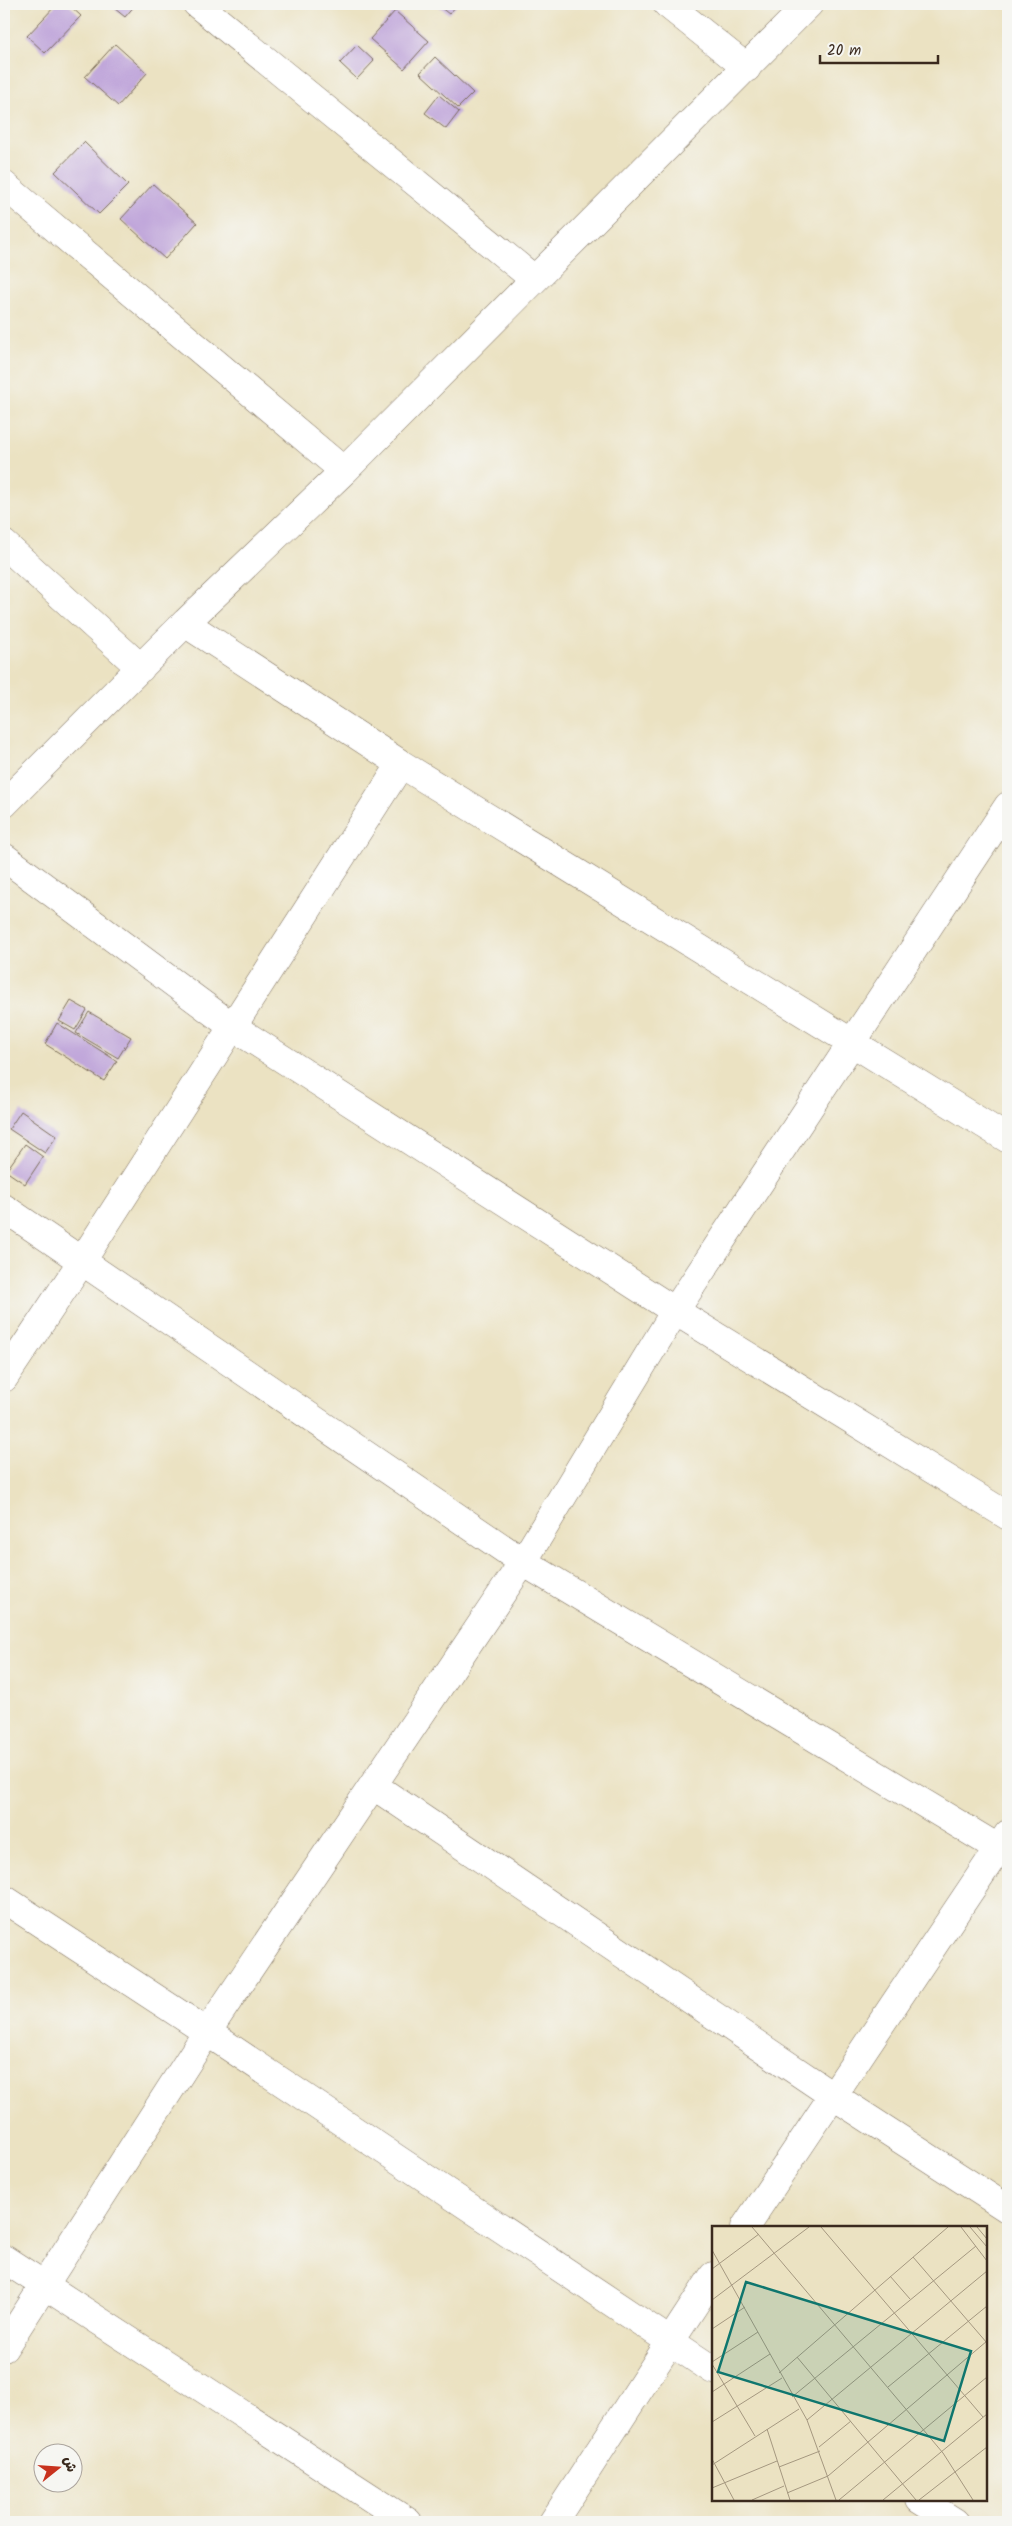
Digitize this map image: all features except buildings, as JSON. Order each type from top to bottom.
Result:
[{"type":"street","points":[[197,4],[534,279]]},
{"type":"street","points":[[667,4],[747,68]]},
{"type":"street","points":[[4,804],[185,623],[344,472],[534,279],[810,4]]},
{"type":"street","points":[[4,185],[344,472]]},
{"type":"street","points":[[4,544],[141,668]]},
{"type":"street","points":[[185,623],[401,764],[1008,1139]]},
{"type":"street","points":[[4,1378],[82,1261],[401,764]]},
{"type":"street","points":[[4,2348],[207,2032],[524,1562],[675,1311],[1008,806]]},
{"type":"street","points":[[4,857],[233,1027],[675,1311],[1008,1516]]},
{"type":"street","points":[[4,1208],[524,1562],[1005,1845],[832,2095],[746,2226]]},
{"type":"street","points":[[374,1786],[832,2095],[1008,2209]]},
{"type":"street","points":[[4,1899],[207,2032],[712,2369]]},
{"type":"street","points":[[4,2259],[408,2522]]},
{"type":"street","points":[[554,2522],[712,2278]]},
{"type":"street","points":[[922,2501],[955,2522]]}]
